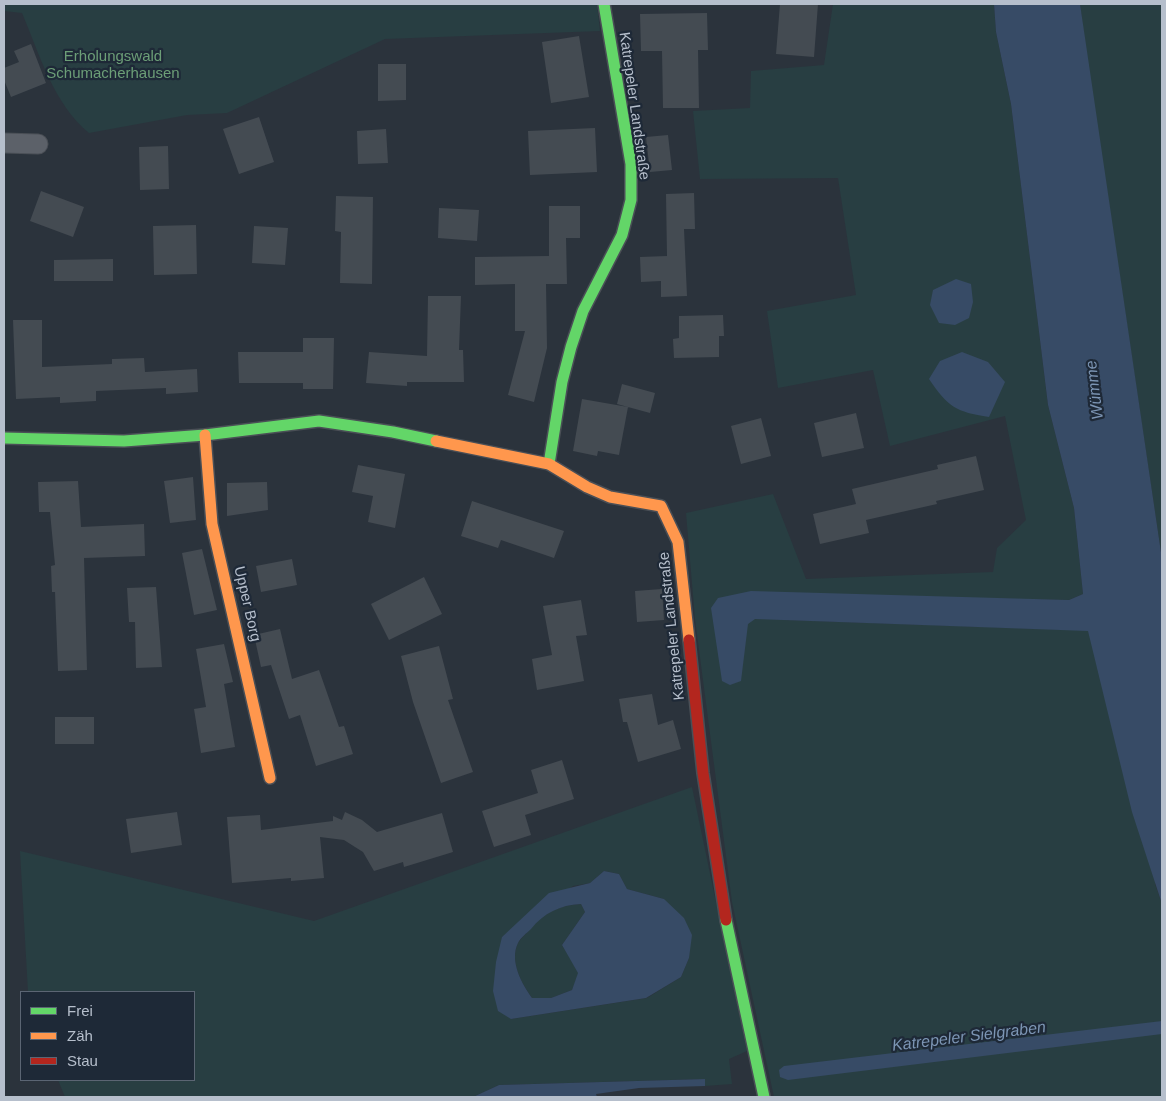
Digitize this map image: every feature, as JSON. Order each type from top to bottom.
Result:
[{"type":"street","name":"Katrepeler Landstraße","points":[[604,4],[630,164],[631,200],[622,235],[583,311],[570,347],[549,464],[587,487],[610,497],[661,506],[678,542],[703,773],[730,946],[764,1097]]},
{"type":"street","points":[[4,143],[38,144]]},
{"type":"street","points":[[4,438],[124,440],[204,435],[319,421],[393,432],[507,457],[549,464]]},
{"type":"street","name":"Upper Borg","points":[[204,435],[212,524],[270,778]]},
{"type":"green space","name":"Erholungswald Schumacherhausen","points":[[4,4],[597,4],[600,31],[385,39],[227,113],[187,115],[89,133],[66,108],[57,93],[22,13],[4,11]]},
{"type":"green space","points":[[833,4],[994,4],[996,32],[1011,104],[1048,405],[1074,508],[1083,594],[1069,600],[960,598],[785,620],[1078,630],[1162,626],[1155,884],[1162,904],[1162,1097],[774,1097],[732,902],[695,619],[686,513],[773,494],[806,579],[993,572],[997,548],[1026,520],[1005,416],[890,446],[873,370],[778,388],[767,311],[856,295],[838,178],[700,179],[693,111],[750,108],[751,71],[824,65]]},
{"type":"green space","points":[[1080,4],[1162,4],[1162,559],[1086,52]]},
{"type":"green space","points":[[692,787],[747,1051],[729,1059],[732,1084],[705,1086],[704,1079],[499,1085],[473,1097],[65,1097],[58,1081],[195,1081],[195,991],[28,991],[20,851],[314,921]],"holes":[[[604,871],[619,874],[627,889],[664,899],[689,958],[681,977],[647,998],[511,1019],[502,937],[573,886],[590,883]]]},
{"type":"green space","points":[[581,904],[585,912],[562,945],[579,973],[572,990],[551,998],[532,998],[524,986],[516,965],[515,957],[518,943],[536,922],[553,910]]},
{"type":"water","name":"Wümme","points":[[994,4],[1080,4],[1162,559],[1162,904],[1132,812],[1088,631],[755,619],[748,624],[741,681],[730,685],[722,681],[711,608],[718,598],[751,591],[1069,600],[1083,594],[1074,508],[1048,405],[1011,104],[996,32]]},
{"type":"water","points":[[956,279],[971,284],[973,302],[969,318],[955,325],[939,323],[930,305],[933,290]]},
{"type":"water","points":[[962,352],[988,362],[1005,382],[989,417],[968,413],[954,407],[942,396],[929,379],[940,361]]},
{"type":"water","points":[[604,871],[619,874],[627,889],[664,899],[684,918],[692,935],[689,958],[681,977],[646,998],[511,1019],[498,1011],[493,991],[496,962],[502,937],[549,893],[590,883]],"holes":[[[581,904],[585,912],[562,945],[578,973],[572,990],[551,998],[532,998],[524,986],[516,965],[515,957],[519,941],[541,918],[559,908]]]},
{"type":"water","points":[[1162,1021],[1162,1034],[788,1080],[780,1077],[779,1070],[784,1066]]},
{"type":"water","points":[[705,1079],[705,1086],[639,1088],[596,1094],[597,1097],[473,1097],[499,1085]]},
{"type":"building","points":[[780,4],[818,4],[814,57],[776,54]]},
{"type":"building","points":[[707,13],[708,50],[698,50],[699,108],[663,108],[662,51],[641,51],[640,14]]},
{"type":"building","points":[[579,36],[589,97],[551,103],[542,42]]},
{"type":"building","points":[[31,44],[46,83],[11,97],[4,80],[4,68],[19,62],[14,51]]},
{"type":"building","points":[[378,64],[406,64],[406,100],[378,101]]},
{"type":"building","points":[[259,117],[274,162],[239,174],[223,129]]},
{"type":"building","points":[[595,128],[597,172],[530,175],[528,131]]},
{"type":"building","points":[[386,129],[388,163],[358,164],[357,131]]},
{"type":"building","points":[[668,135],[672,170],[650,172],[646,137]]},
{"type":"building","points":[[168,146],[169,189],[140,190],[139,147]]},
{"type":"building","points":[[41,191],[84,207],[73,237],[30,221]]},
{"type":"building","points":[[694,193],[695,229],[684,229],[687,296],[661,297],[661,281],[641,282],[640,257],[667,256],[666,194]]},
{"type":"building","points":[[336,196],[373,197],[372,284],[340,283],[341,232],[335,231]]},
{"type":"building","points":[[549,206],[580,206],[580,238],[566,238],[567,284],[546,284],[547,348],[534,402],[508,395],[525,331],[515,331],[515,284],[475,285],[475,257],[549,256]]},
{"type":"building","points":[[439,208],[479,210],[477,241],[438,238]]},
{"type":"building","points":[[196,225],[197,274],[154,275],[153,226]]},
{"type":"building","points":[[254,226],[288,228],[285,265],[252,263]]},
{"type":"building","points":[[113,259],[113,281],[54,281],[54,260]]},
{"type":"building","points":[[428,296],[461,296],[459,350],[463,350],[464,382],[407,382],[407,386],[366,383],[369,352],[427,356]]},
{"type":"building","points":[[723,315],[724,336],[719,336],[719,357],[674,358],[673,339],[679,338],[679,316]]},
{"type":"building","points":[[13,320],[42,320],[42,367],[112,364],[112,359],[144,358],[145,372],[197,369],[198,392],[166,394],[166,388],[96,391],[96,401],[60,403],[60,397],[16,399]]},
{"type":"building","points":[[303,338],[334,338],[333,389],[303,389],[303,383],[239,383],[238,352],[303,352]]},
{"type":"building","points":[[622,384],[655,393],[650,413],[617,404]]},
{"type":"building","points":[[582,399],[628,407],[619,455],[598,451],[597,456],[573,451]]},
{"type":"building","points":[[856,413],[864,448],[822,457],[814,423]]},
{"type":"building","points":[[761,418],[771,456],[741,464],[731,426]]},
{"type":"building","points":[[976,456],[984,490],[936,501],[937,504],[866,520],[869,533],[820,544],[813,514],[856,504],[852,489],[938,469],[937,465]]},
{"type":"building","points":[[358,465],[405,474],[395,528],[368,522],[373,496],[352,492]]},
{"type":"building","points":[[193,477],[196,520],[170,523],[164,481]]},
{"type":"building","points":[[78,481],[81,527],[144,524],[145,556],[84,558],[87,670],[58,671],[55,592],[52,592],[51,566],[55,565],[50,512],[39,512],[38,482]]},
{"type":"building","points":[[267,482],[268,510],[227,516],[227,483]]},
{"type":"building","points":[[472,501],[564,531],[554,558],[501,540],[498,548],[461,536]]},
{"type":"building","points":[[202,549],[217,610],[194,615],[182,553]]},
{"type":"building","points":[[292,559],[297,585],[261,592],[256,566]]},
{"type":"building","points":[[424,577],[442,614],[389,640],[371,604]]},
{"type":"building","points":[[156,587],[162,667],[136,668],[135,622],[129,622],[127,588]]},
{"type":"building","points":[[662,589],[664,620],[637,622],[635,591]]},
{"type":"building","points":[[581,600],[587,635],[576,636],[584,681],[537,690],[532,659],[552,655],[543,606]]},
{"type":"building","points":[[280,629],[292,679],[319,670],[339,727],[344,726],[353,754],[316,766],[300,715],[289,719],[271,665],[261,667],[254,635]]},
{"type":"building","points":[[224,644],[233,682],[224,684],[235,747],[201,753],[194,709],[206,707],[196,649]]},
{"type":"building","points":[[439,646],[453,699],[448,700],[473,772],[441,783],[413,702],[401,656]]},
{"type":"building","points":[[652,694],[658,725],[673,720],[681,749],[638,762],[627,722],[623,722],[619,699]]},
{"type":"building","points":[[55,717],[94,717],[94,744],[55,744]]},
{"type":"building","points":[[562,760],[574,799],[525,815],[531,835],[494,847],[482,811],[538,793],[531,770]]},
{"type":"building","points":[[177,812],[182,845],[131,853],[126,819]]},
{"type":"building","points":[[345,812],[362,820],[377,832],[442,813],[453,852],[404,867],[403,862],[374,871],[363,852],[344,840],[320,837],[324,878],[291,881],[291,878],[232,883],[227,817],[260,815],[261,830],[333,821],[333,816],[342,820]]},
{"type":"traffic: fast","points":[[549,464],[562,382],[571,347],[583,311],[622,235],[631,200],[631,164],[604,4]]},
{"type":"traffic: fast","points":[[4,438],[124,441],[205,435],[319,421],[393,432],[436,441]]},
{"type":"traffic: fast","points":[[726,920],[764,1097]]},
{"type":"traffic: slow","points":[[205,435],[212,524],[270,778]]},
{"type":"traffic: slow","points":[[436,441],[549,464],[587,487],[610,497],[661,506],[678,542],[689,640]]},
{"type":"traffic: jam","points":[[689,640],[703,773],[726,920]]},
{"type":"water label","name":"Katrepeler Sielgraben","points":[[969,1037]]}]
